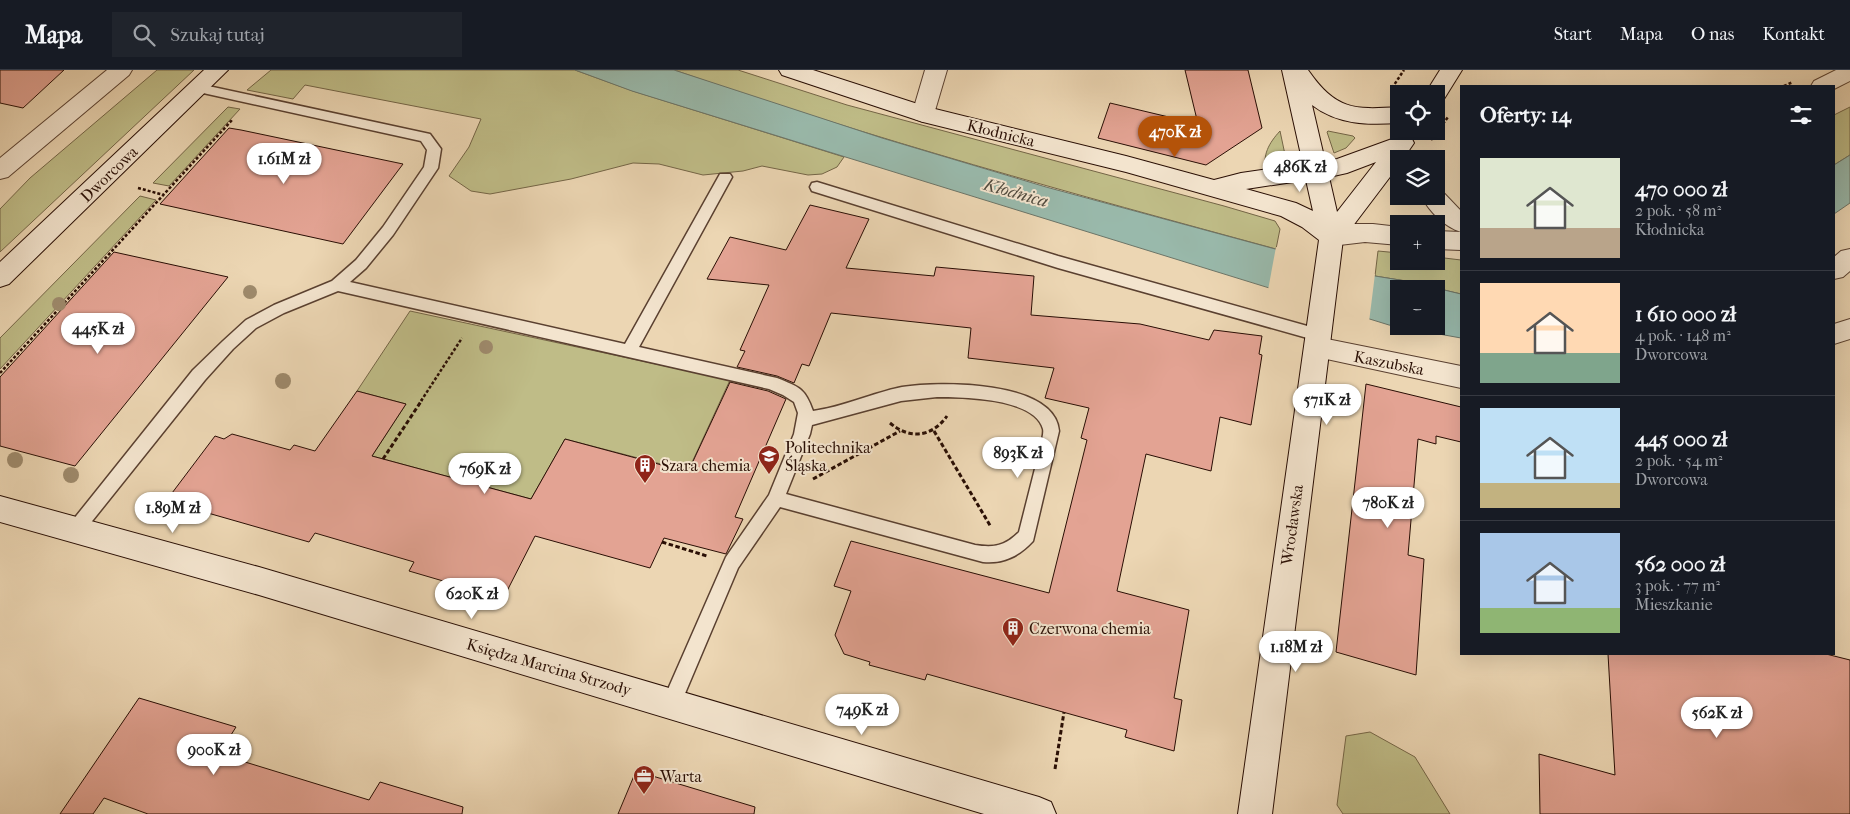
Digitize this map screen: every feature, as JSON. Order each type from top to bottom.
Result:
[{"type":"street","points":[[0,171],[121,70]]},
{"type":"street","name":"Dworcowa","points":[[0,277],[217,70]]},
{"type":"street","name":"Kłodnicka","points":[[790,70],[924,114],[1214,188],[1303,215],[1331,237]]},
{"type":"street","points":[[924,114],[936,70]]},
{"type":"street","points":[[1295,70],[1317,98],[1338,112],[1361,118],[1390,116]]},
{"type":"street","points":[[1295,70],[1331,237]]},
{"type":"street","points":[[1442,85],[1451,70]]},
{"type":"street","points":[[1824,85],[1850,72]]},
{"type":"street","points":[[1331,237],[1413,144]]},
{"type":"street","name":"Kłodnicka","points":[[1214,188],[1250,180],[1316,172],[1339,167],[1413,144]]},
{"type":"street","points":[[1441,205],[1449,215],[1460,222]]},
{"type":"street","points":[[1331,237],[1348,232],[1362,231],[1390,235]]},
{"type":"street","name":"Wrocławska","points":[[1255,814],[1331,237]]},
{"type":"street","points":[[1445,240],[1460,241]]},
{"type":"street","points":[[1835,269],[1850,258]]},
{"type":"street","points":[[1835,334],[1850,329]]},
{"type":"street","name":"Kaszubska","points":[[1318,334],[1460,377]]},
{"type":"street","name":"Księdza Marcina Strzody","points":[[0,509],[269,584],[1040,814]]},
{"type":"lane","points":[[75,530],[200,375],[228,345],[251,324],[279,309],[337,285],[361,264],[388,231],[431,168],[434,148],[425,137],[199,88]]},
{"type":"lane","points":[[629,351],[725,177]]},
{"type":"lane","points":[[817,187],[1058,262],[1318,334]]},
{"type":"lane","points":[[337,285],[771,383],[788,390],[800,398],[806,413],[802,434],[776,499],[732,563],[671,703]]},
{"type":"lane","points":[[776,499],[975,554],[993,556],[1006,553],[1016,547],[1027,536],[1050,441],[1051,427],[1043,416],[1030,405],[998,394],[941,391],[920,392],[900,395],[816,418],[805,419]]},
{"type":"path","points":[[1388,95],[1404,70]]},
{"type":"path","points":[[0,373],[251,100]]},
{"type":"path","points":[[1413,144],[1451,113]]},
{"type":"path","points":[[138,188],[164,195]]},
{"type":"path","points":[[383,459],[476,316]]},
{"type":"path","points":[[776,499],[900,431]]},
{"type":"path","points":[[934,431],[1006,553]]},
{"type":"path","points":[[662,542],[732,563]]},
{"type":"path","points":[[1055,769],[1064,712]]},
{"type":"shaded area","points":[[157,70],[194,70],[0,252],[0,209],[30,178]]},
{"type":"shaded area","points":[[271,70],[575,70],[633,91],[844,157],[837,167],[822,174],[808,175],[762,166],[743,171],[703,175],[659,164],[633,163],[571,179],[490,194],[471,191],[449,176],[469,147],[481,119],[305,85],[293,99],[247,90]]},
{"type":"shaded area","points":[[674,70],[738,70],[847,105],[1275,221],[1280,229],[1276,249],[898,142]]},
{"type":"shaded area","points":[[228,107],[240,109],[169,186],[153,183]]},
{"type":"shaded area","points":[[1850,107],[1850,155],[1835,164],[1835,114]]},
{"type":"shaded area","points":[[1280,131],[1287,164],[1285,168],[1266,172],[1265,160],[1267,150]]},
{"type":"shaded area","points":[[1328,131],[1355,138],[1346,148],[1334,153]]},
{"type":"shaded area","points":[[140,196],[156,200],[0,369],[0,338]]},
{"type":"shaded area","points":[[1378,251],[1390,252],[1390,270],[1445,270],[1445,258],[1460,260],[1460,294],[1445,290],[1445,280],[1400,280],[1375,276]]},
{"type":"shaded area","points":[[410,311],[730,380],[688,471],[565,439],[531,499],[372,456],[406,404],[357,391]]},
{"type":"shaded area","points":[[1370,732],[1415,757],[1450,814],[1343,814],[1337,805],[1346,736]]},
{"type":"water","name":"Kłodnica","points":[[575,70],[674,70],[882,138],[1046,187],[1375,276],[1400,280],[1390,280],[1390,325],[632,91]]},
{"type":"water","points":[[1850,155],[1850,203],[1835,213],[1835,164]]},
{"type":"water","points":[[1445,290],[1460,294],[1460,338],[1444,335]]},
{"type":"pier","points":[[1276,247],[1375,274],[1369,322],[1268,290]]},
{"type":"building","points":[[0,70],[64,70],[23,108],[0,103]]},
{"type":"building","points":[[1185,70],[1248,70],[1262,128],[1206,165],[1098,138],[1110,103],[1198,124]]},
{"type":"building","points":[[229,128],[403,164],[343,244],[160,204]]},
{"type":"building","points":[[810,205],[869,219],[846,268],[934,276],[936,267],[1034,276],[1031,315],[1140,324],[1209,340],[1214,330],[1262,336],[1259,354],[1262,355],[1251,425],[1220,417],[1211,471],[1146,454],[1117,591],[1189,610],[1174,698],[1182,700],[1174,751],[1125,737],[1127,730],[927,674],[925,680],[869,665],[870,662],[844,654],[835,635],[851,591],[834,586],[851,541],[1049,593],[1087,440],[1081,438],[1089,408],[1045,398],[1054,368],[968,358],[971,328],[831,313],[809,366],[802,364],[794,383],[777,376],[737,367],[745,351],[740,350],[769,285],[707,279],[730,237],[786,250]]},
{"type":"building","points":[[114,252],[228,277],[75,466],[0,446],[0,377]]},
{"type":"building","name":"Szara chemia","points":[[730,382],[768,391],[786,399],[735,517],[743,519],[726,554],[664,538],[650,568],[535,536],[507,591],[472,580],[467,588],[409,571],[414,562],[315,533],[309,542],[166,501],[215,436],[224,439],[232,434],[290,450],[294,445],[315,451],[357,391],[406,404],[372,456],[531,499],[565,439],[688,472]]},
{"type":"building","points":[[1366,384],[1460,407],[1460,442],[1436,436],[1436,444],[1418,439],[1408,555],[1424,559],[1416,675],[1336,652]]},
{"type":"building","points":[[1608,655],[1830,655],[1850,660],[1850,814],[1540,814],[1539,754],[1615,775]]},
{"type":"building","points":[[139,698],[236,727],[219,754],[369,800],[380,782],[463,807],[462,814],[148,814],[104,798],[93,814],[60,814]]},
{"type":"building","points":[[636,771],[755,807],[754,814],[618,814]]},
{"type":"place","name":"Politechnika Śląska","points":[[769,475]]},
{"type":"place","name":"Szara chemia","points":[[645,484]]},
{"type":"place","name":"Czerwona chemia","points":[[1013,647]]},
{"type":"place","name":"Warta","points":[[644,795]]}]
